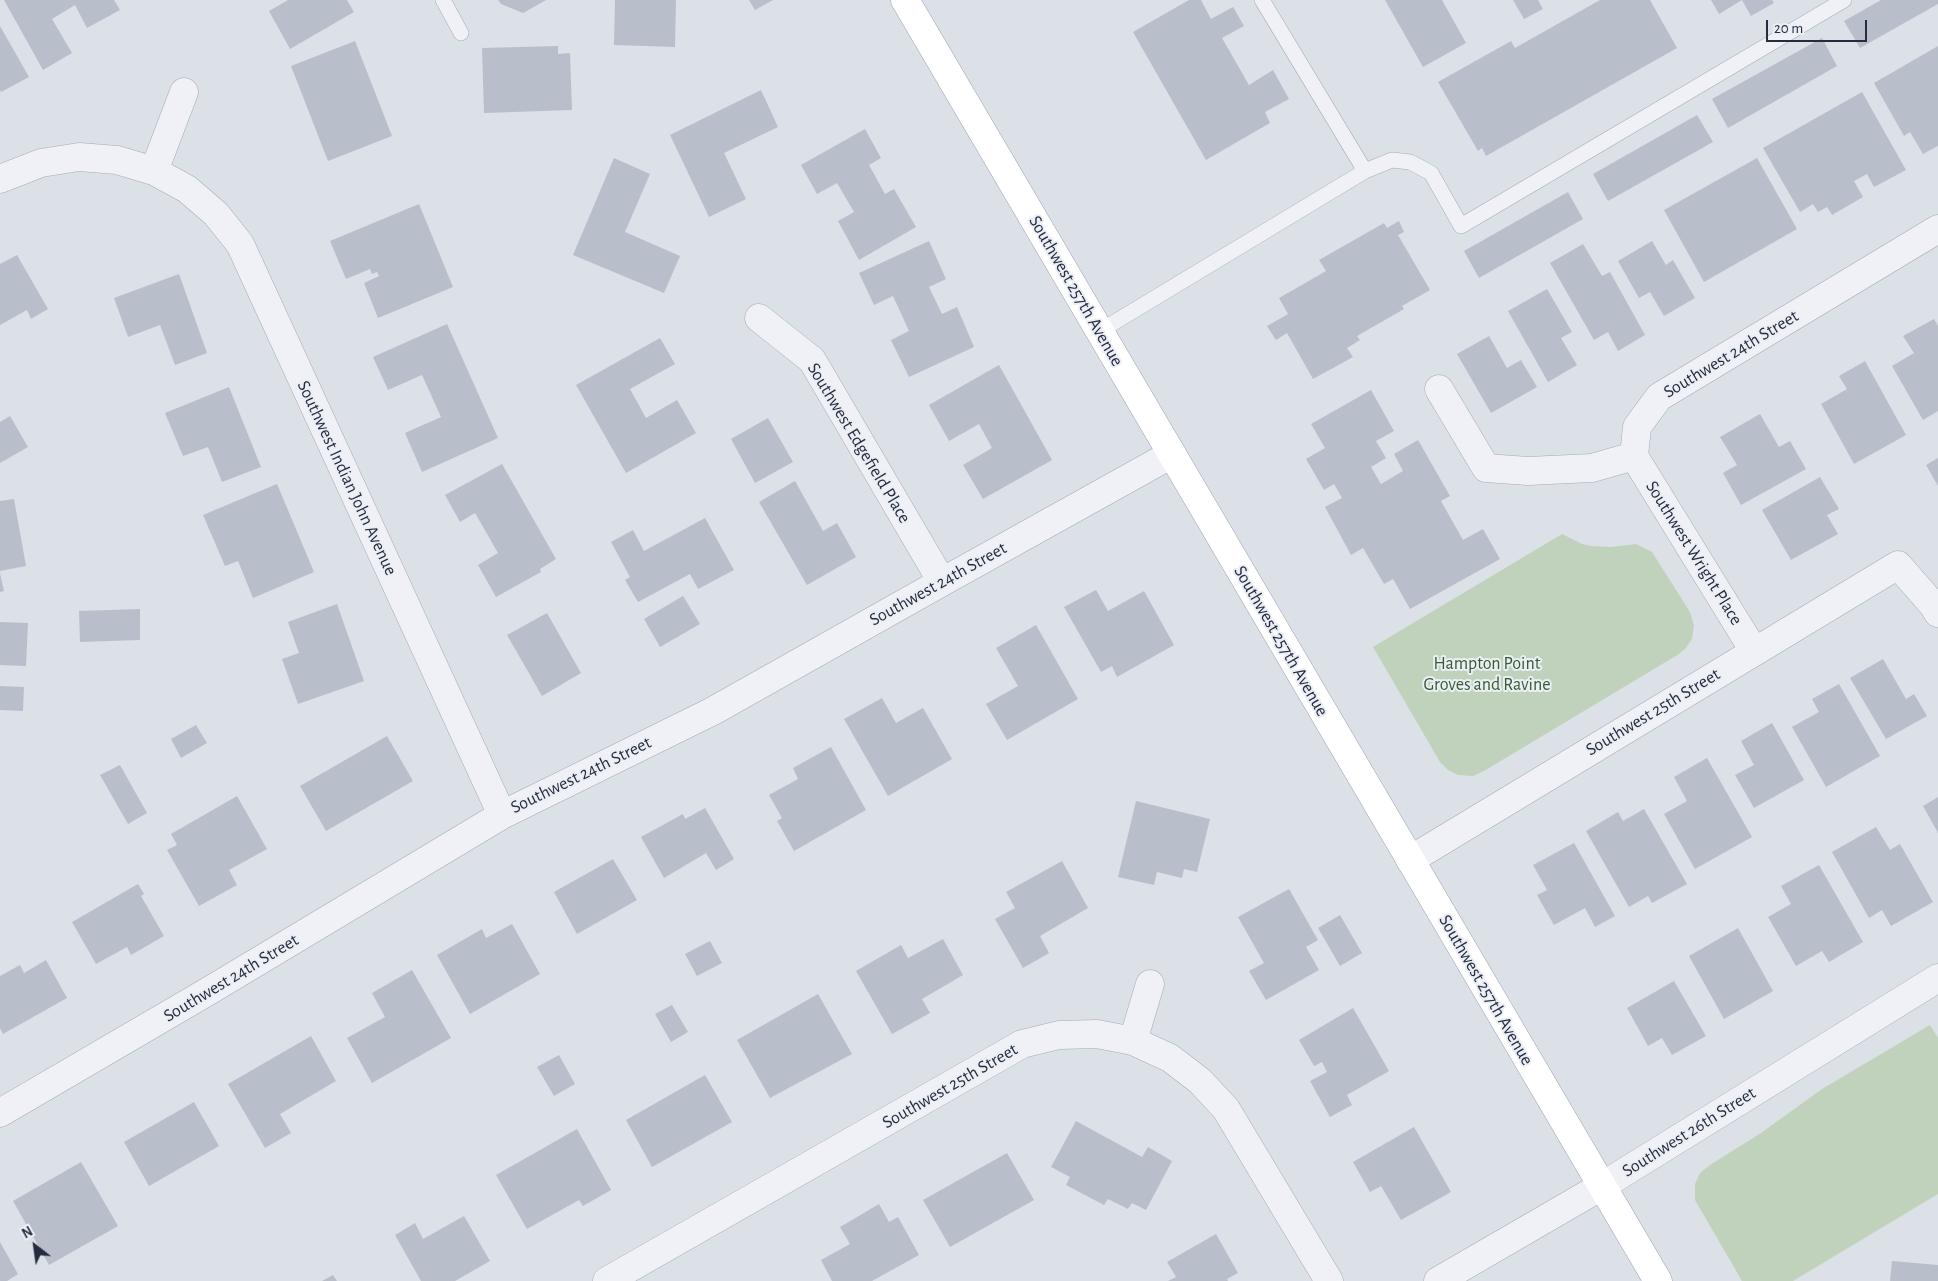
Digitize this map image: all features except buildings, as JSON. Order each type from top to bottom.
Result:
[{"type":"main road","name":"Southwest 257th Avenue","points":[[905,0],[1658,1281]]},
{"type":"street","points":[[154,171],[184,92]]},
{"type":"street","name":"Southwest Indian John Avenue","points":[[0,180],[41,163],[79,157],[117,160],[154,171],[187,189],[216,214],[240,244],[502,815]]},
{"type":"street","name":"Southwest 24th Street","points":[[1634,456],[1638,427],[1658,397],[1938,229]]},
{"type":"street","name":"Southwest Edgefield Place","points":[[759,318],[812,360],[942,582]]},
{"type":"street","points":[[1439,389],[1486,468],[1528,471],[1592,468],[1634,456]]},
{"type":"street","name":"Southwest 24th Street","points":[[0,1113],[216,987],[502,815],[713,711],[1172,454]]},
{"type":"street","name":"Southwest Wright Place","points":[[1634,456],[1754,650]]},
{"type":"street","name":"Southwest 25th Street","points":[[1410,860],[1754,650],[1898,565],[1938,613]]},
{"type":"street","name":"Southwest 26th Street","points":[[1438,1281],[1602,1186],[1938,978]]},
{"type":"street","points":[[1133,1041],[1150,984]]},
{"type":"street","name":"Southwest 25th Street","points":[[607,1281],[1022,1044],[1059,1035],[1097,1034],[1133,1041],[1170,1058],[1200,1081],[1226,1109],[1329,1281]]},
{"type":"lane","points":[[443,0],[461,33]]},
{"type":"lane","points":[[1262,0],[1365,170]]},
{"type":"lane","points":[[1100,331],[1365,170],[1392,160],[1410,162],[1431,173],[1461,226],[1844,0]]},
{"type":"green space","name":"Hampton Point Groves and Ravine","points":[[1562,534],[1582,544],[1591,546],[1611,547],[1636,544],[1652,552],[1690,612],[1694,626],[1692,639],[1679,654],[1484,771],[1473,776],[1458,775],[1448,770],[1440,762],[1373,647]]},
{"type":"green space","points":[[1930,1025],[1938,1038],[1938,1194],[1793,1281],[1742,1281],[1695,1200],[1695,1184],[1700,1173],[1761,1133],[1822,1089]]}]
